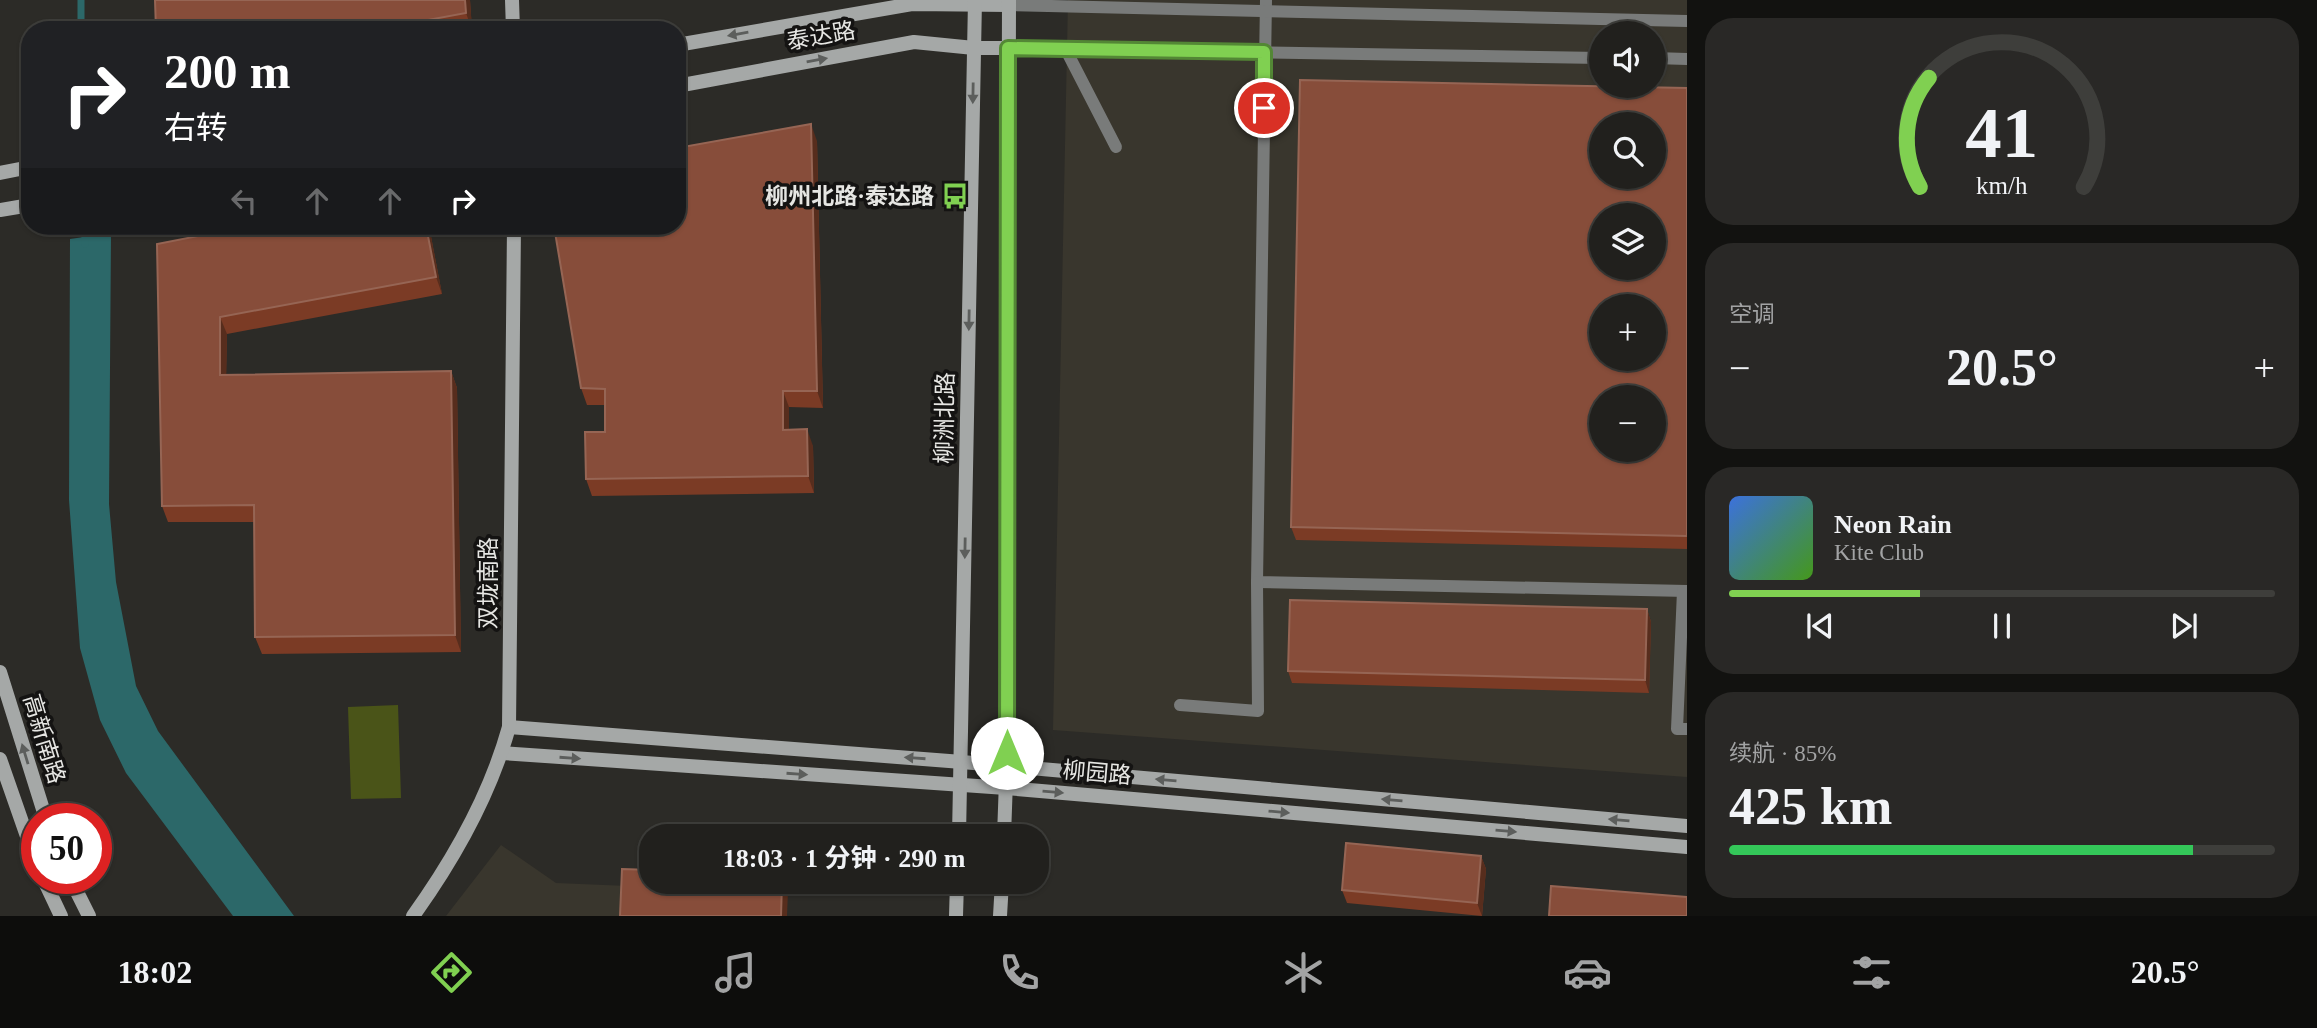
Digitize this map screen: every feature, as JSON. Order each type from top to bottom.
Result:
[{"type":"street","points":[[514,21],[515,1]]},
{"type":"street","points":[[1004,824],[1007,766],[1009,2]]},
{"type":"street","name":"泰达路","points":[[686,43],[912,4],[1009,2]]},
{"type":"street","name":"柳洲北路","points":[[959,824],[975,3]]},
{"type":"street","name":"泰达路","points":[[686,84],[914,42],[974,48],[1008,48]]},
{"type":"street","points":[[0,173],[21,169]]},
{"type":"street","points":[[0,210],[21,206]]},
{"type":"street","name":"双垅南路","points":[[413,916],[455,851],[476,812],[502,753],[509,727],[514,235]]},
{"type":"street","name":"高新南路","points":[[0,672],[41,803]]},
{"type":"street","name":"柳园路","points":[[509,727],[962,762],[1687,826]]},
{"type":"street","name":"柳园路","points":[[502,753],[1006,788],[1687,847]]},
{"type":"street","name":"高新南路","points":[[0,759],[21,819]]},
{"type":"street","points":[[51,894],[61,916]]},
{"type":"street","points":[[78,894],[89,916]]},
{"type":"street","points":[[957,894],[957,916]]},
{"type":"street","points":[[1000,916],[1001,894]]},
{"type":"lane","points":[[1009,2],[1266,6],[1687,21]]},
{"type":"lane","points":[[1180,705],[1258,711],[1257,582],[1266,6]]},
{"type":"lane","points":[[1008,48],[1589,58]]},
{"type":"lane","points":[[1066,50],[1115,147]]},
{"type":"lane","points":[[1666,58],[1687,59]]},
{"type":"lane","points":[[1257,582],[1685,591],[1677,729],[1687,729]]},
{"type":"shaded area","points":[[1068,0],[1687,0],[1687,777],[1053,730]]},
{"type":"shaded area","points":[[501,845],[556,883],[628,886],[627,916],[446,916]]},
{"type":"green space","points":[[398,705],[401,798],[351,799],[348,707]]},
{"type":"water","points":[[111,235],[109,504],[116,582],[136,686],[158,731],[294,916],[233,916],[126,773],[100,720],[80,648],[69,500],[70,239]]},
{"type":"building","points":[[155,0],[465,0],[466,13],[423,21],[156,21]]},
{"type":"building","points":[[1300,80],[1589,86],[1589,98],[1666,98],[1666,88],[1687,88],[1687,536],[1291,527]]},
{"type":"building","points":[[811,124],[817,391],[783,391],[783,430],[807,429],[808,476],[586,479],[585,432],[605,432],[605,389],[581,388],[556,235],[686,235],[686,146]]},
{"type":"building","points":[[203,235],[428,235],[436,277],[220,317],[220,375],[451,371],[455,635],[255,637],[254,505],[162,506],[157,244]]},
{"type":"building","points":[[1290,600],[1647,609],[1645,680],[1288,671]]},
{"type":"building","points":[[1346,843],[1481,856],[1477,903],[1342,890]]},
{"type":"building","points":[[622,869],[639,870],[639,894],[782,894],[781,916],[620,916]]},
{"type":"building","points":[[1551,886],[1687,897],[1687,916],[1549,916]]},
{"type":"waterway","points":[[81,0],[81,21]]},
{"type":"waterway","points":[[85,235],[85,244]]},
{"type":"place","name":"柳州北路·泰达路","points":[[955,196]]},
{"type":"route","points":[[1007,753],[1008,48],[1264,52],[1264,108]]}]
